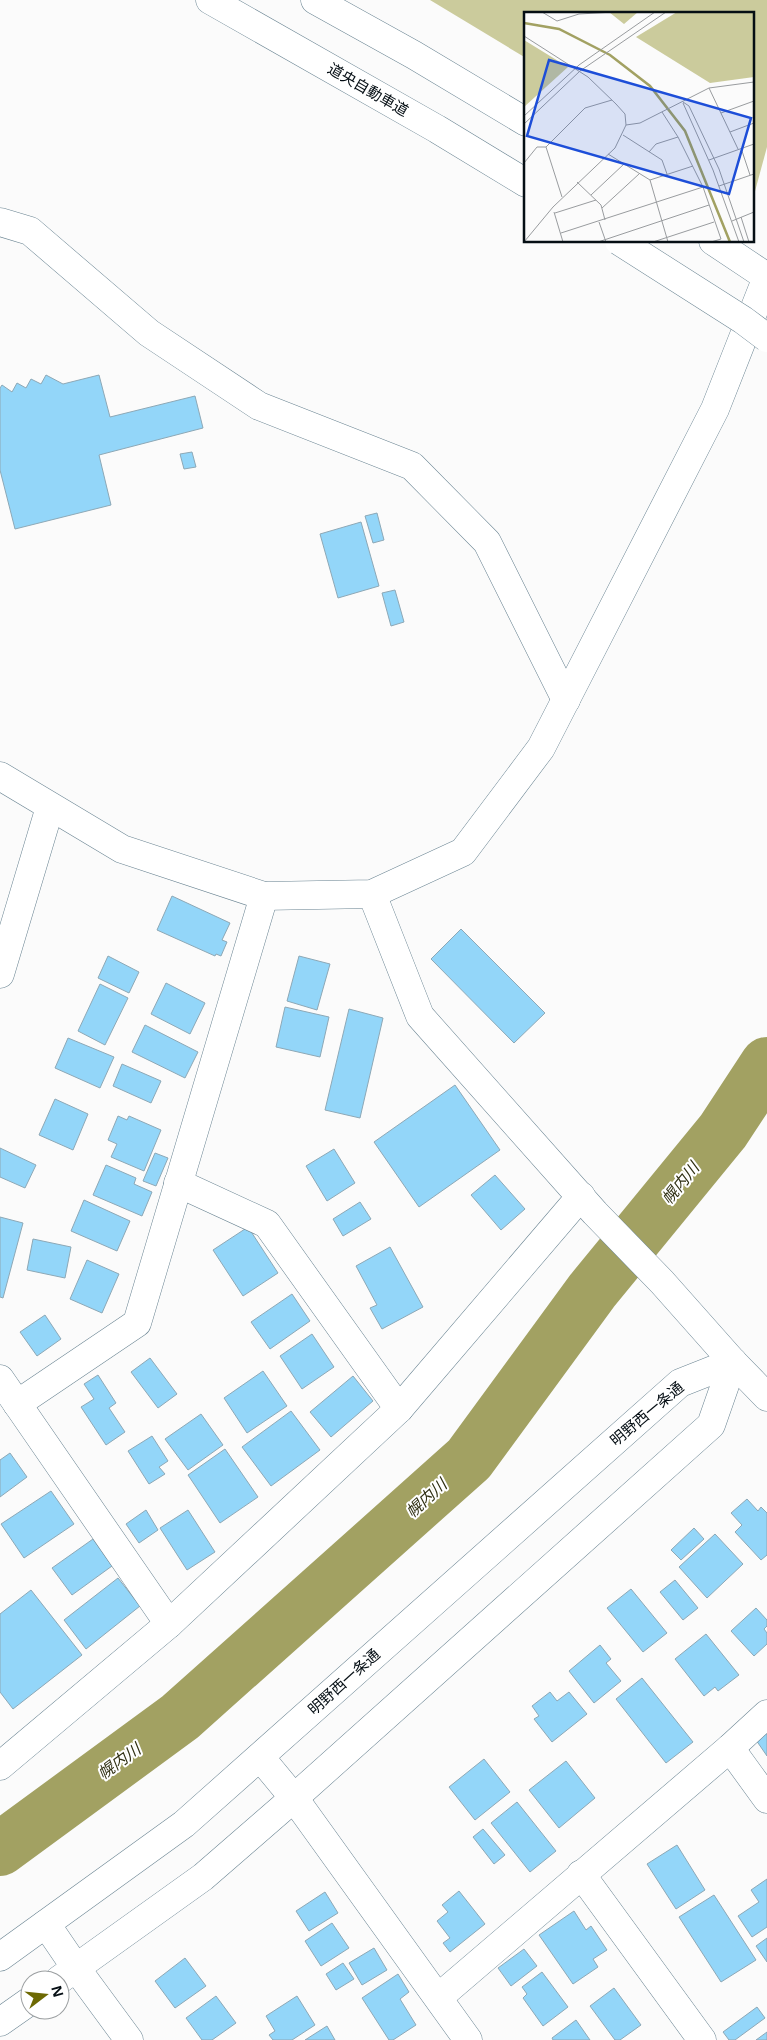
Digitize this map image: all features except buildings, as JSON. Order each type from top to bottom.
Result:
[{"type":"main road","name":"道央自動車道","points":[[210,0],[429,124],[524,182]]},
{"type":"main road","points":[[315,0],[414,55],[524,121]]},
{"type":"main road","points":[[0,222],[30,231],[149,333],[259,406],[412,466],[487,542],[566,700]]},
{"type":"main road","points":[[621,242],[767,338]]},
{"type":"main road","points":[[0,776],[122,849],[264,896],[372,894],[463,852],[541,748],[714,409],[767,277],[714,242]]},
{"type":"main road","points":[[0,974],[50,807]]},
{"type":"main road","points":[[372,894],[420,1016],[595,1213],[662,1282],[733,1362],[767,1396]]},
{"type":"main road","points":[[17,1404],[137,1322],[264,896]]},
{"type":"main road","points":[[178,1183],[267,1224],[399,1409]]},
{"type":"main road","points":[[0,1766],[169,1624],[399,1409],[581,1196]]},
{"type":"main road","points":[[70,1973],[203,1877],[711,1425],[733,1362]]},
{"type":"main road","name":"明野西一条通","points":[[0,1957],[184,1824],[680,1383],[733,1362]]},
{"type":"main road","points":[[0,1379],[169,1624]]},
{"type":"main road","points":[[439,1997],[730,1748],[767,1714]]},
{"type":"main road","points":[[730,1748],[767,1799]]},
{"type":"main road","points":[[260,1756],[294,1798],[439,1997],[457,2036]]},
{"type":"main road","points":[[581,1874],[702,2040]]},
{"type":"main road","points":[[46,1924],[66,1970]]},
{"type":"main road","points":[[70,1976],[129,2040]]},
{"type":"main road","points":[[0,2022],[20,2008]]},
{"type":"green space","points":[[430,0],[767,0],[767,147],[754,195],[754,12],[524,12],[524,57]]},
{"type":"waterway","name":"幌内川","points":[[0,1849],[180,1717],[469,1459],[592,1291],[723,1131],[767,1064]]}]
